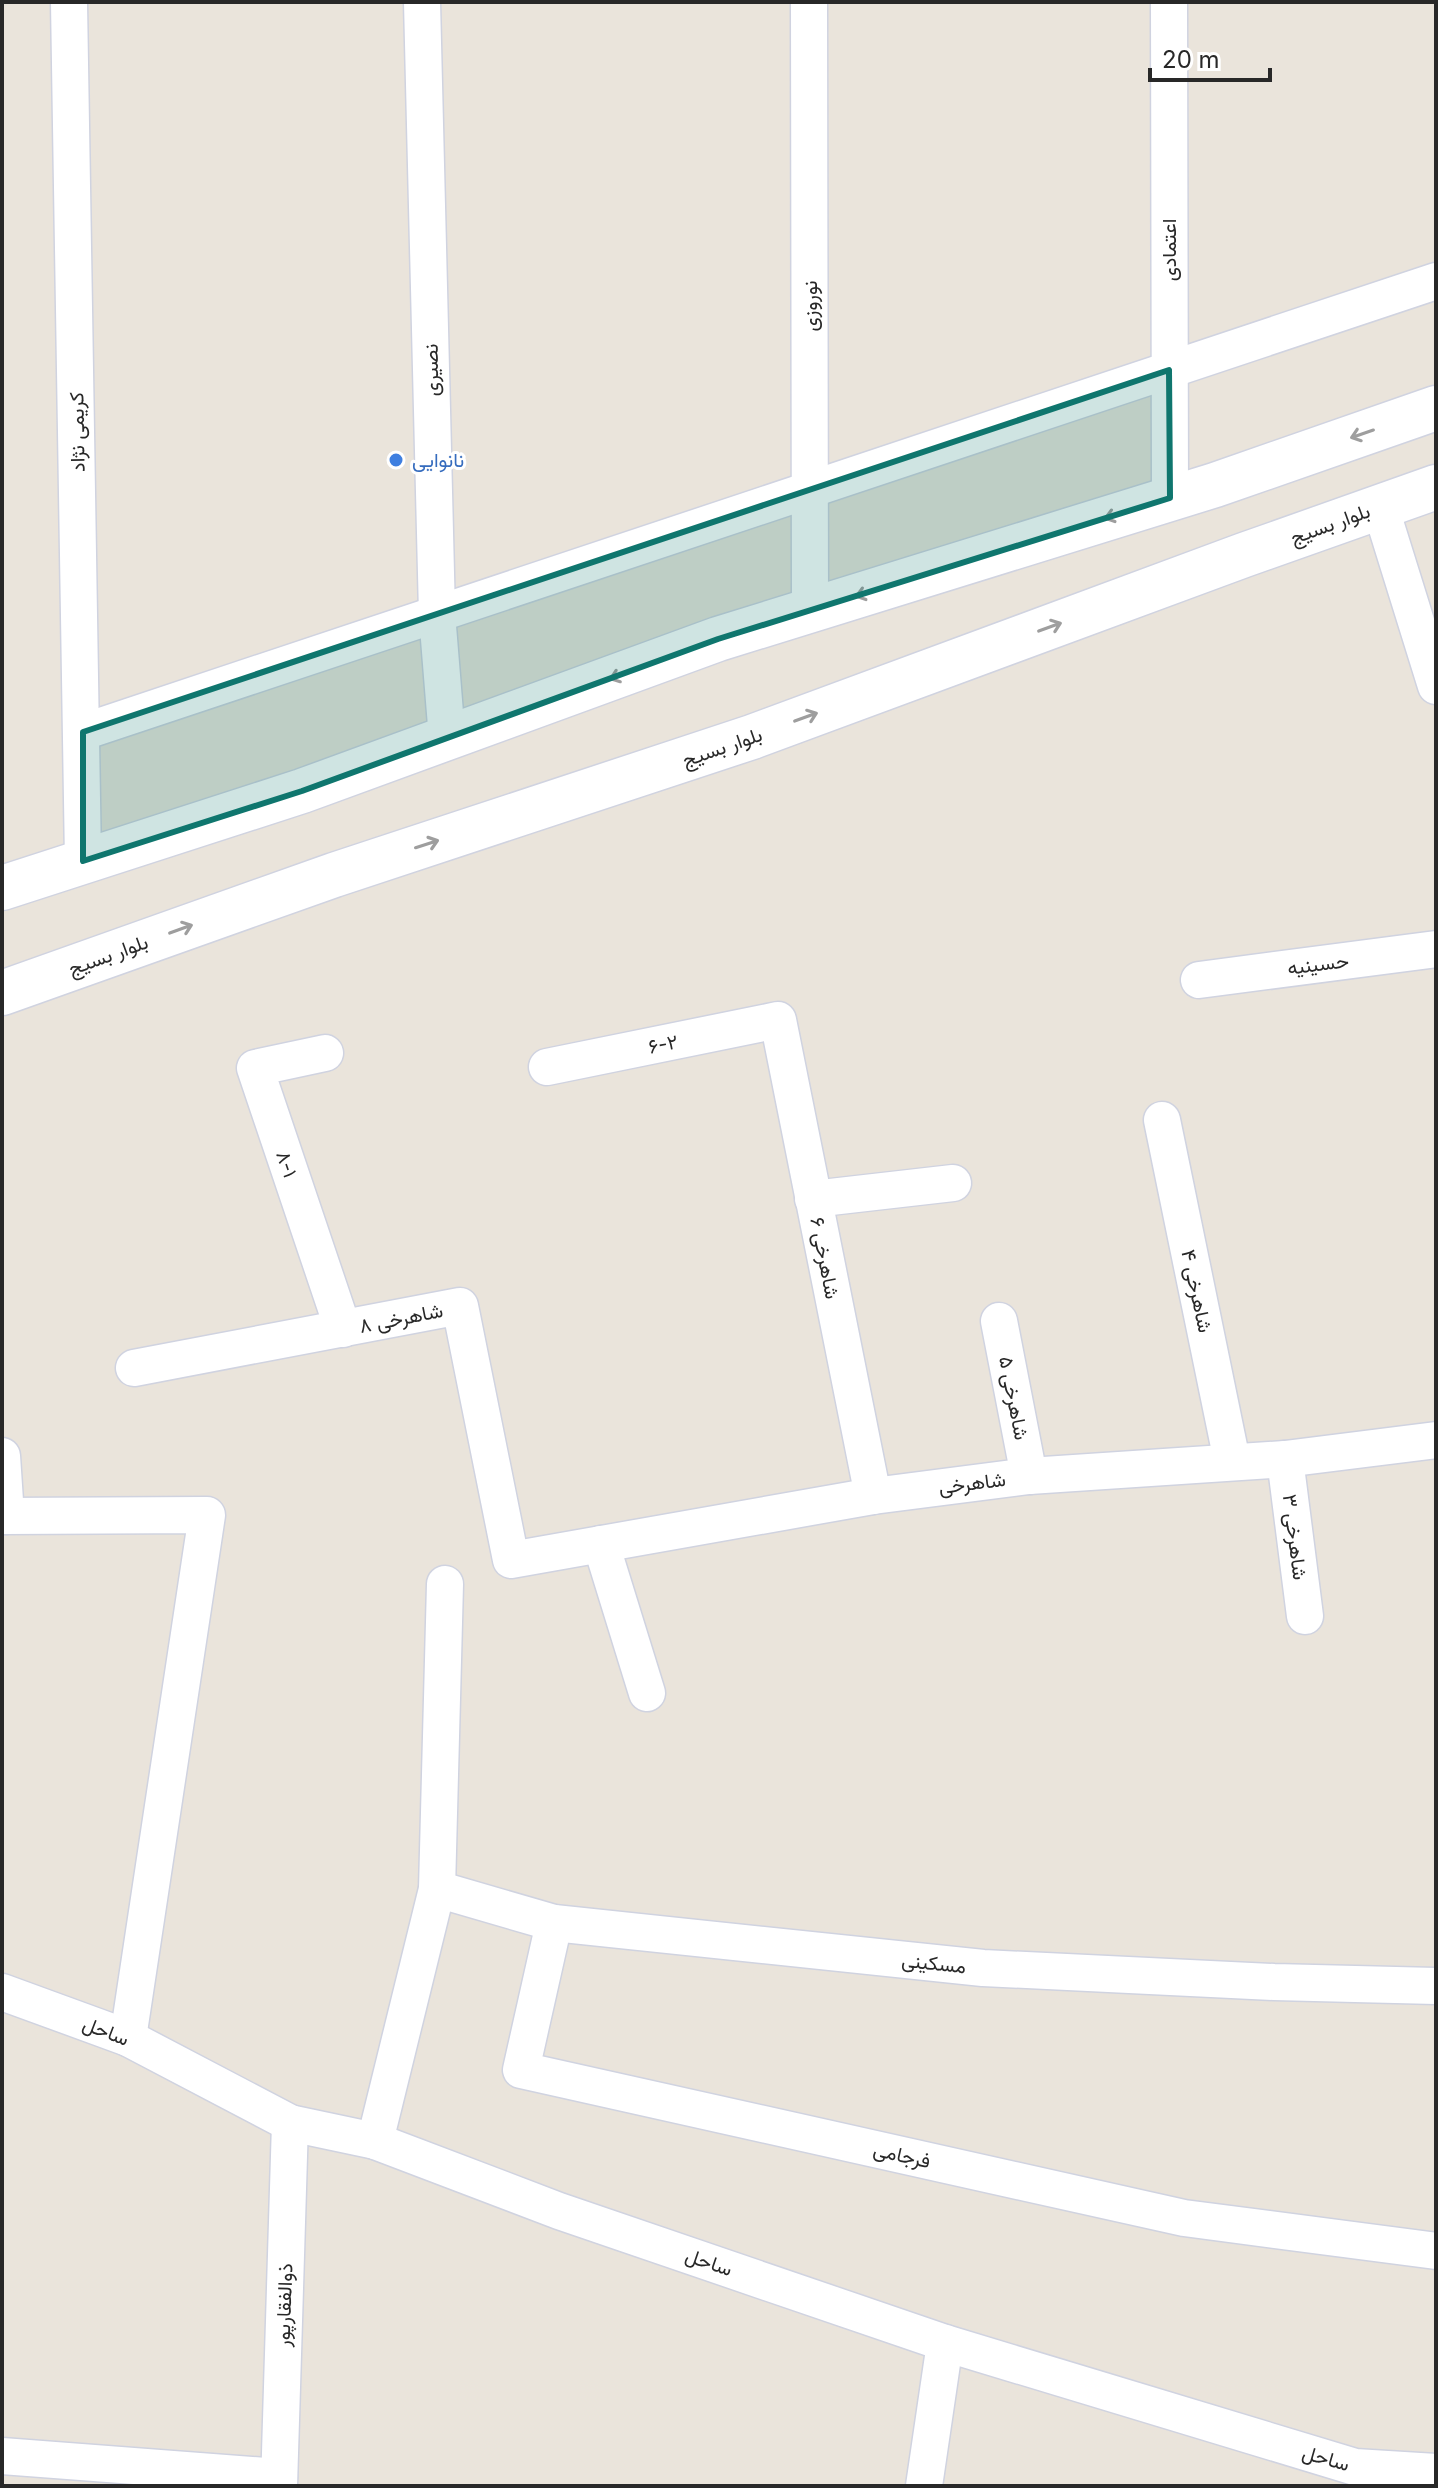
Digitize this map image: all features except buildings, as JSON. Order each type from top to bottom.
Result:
[{"type":"main road","points":[[2,888],[302,791],[718,639],[1170,498],[1436,408]]},
{"type":"main road","name":"بلوار بسیج","points":[[2,993],[334,875],[752,737],[1436,487]]},
{"type":"street","name":"کریمی نژاد","points":[[69,2],[83,861]]},
{"type":"street","name":"نصیری","points":[[422,2],[437,614],[447,738]]},
{"type":"street","name":"نوروزی","points":[[809,2],[810,611]]},
{"type":"street","name":"اعتمادی","points":[[1169,2],[1170,498]]},
{"type":"street","points":[[83,732],[1436,281]]},
{"type":"street","points":[[1380,506],[1435,681]]},
{"type":"street","name":"حسینیه","points":[[1199,980],[1436,949]]},
{"type":"street","name":"۶-۲","points":[[547,1067],[778,1020]]},
{"type":"street","name":"شاهرخی ۶","points":[[778,1020],[873,1496]]},
{"type":"street","name":"۸-۱","points":[[325,1053],[255,1068],[343,1329]]},
{"type":"street","name":"شاهرخی ۴","points":[[1162,1120],[1232,1461]]},
{"type":"street","points":[[813,1199],[953,1183]]},
{"type":"street","name":"شاهرخی ۸","points":[[134,1368],[460,1306],[511,1560]]},
{"type":"street","name":"شاهرخی ۵","points":[[999,1321],[1029,1476]]},
{"type":"street","name":"شاهرخی","points":[[511,1560],[873,1496],[1029,1476],[1285,1459],[1436,1440]]},
{"type":"street","points":[[2,1456],[4,1516],[207,1515],[128,2038]]},
{"type":"street","name":"شاهرخی ۳","points":[[1285,1459],[1305,1616]]},
{"type":"street","points":[[601,1544],[647,1693]]},
{"type":"street","points":[[375,2141],[437,1889],[445,1584]]},
{"type":"street","name":"مسکینی","points":[[437,1889],[554,1923],[983,1968],[1274,1982],[1436,1986]]},
{"type":"street","name":"فرجامی","points":[[554,1923],[521,2070],[1184,2218],[1436,2251]]},
{"type":"street","name":"ساحل","points":[[2,1992],[128,2038],[290,2123],[375,2141],[559,2211],[945,2343],[1353,2476],[1436,2472]]},
{"type":"street","name":"ذوالفقارپور","points":[[279,2482],[290,2123]]},
{"type":"street","points":[[924,2486],[945,2343]]},
{"type":"street","points":[[2,2456],[279,2482]]},
{"type":"highlighted area","points":[[1169,370],[1170,498],[718,639],[302,791],[83,861],[83,732]]},
{"type":"place","name":"نانوایی","points":[[396,460]]}]
